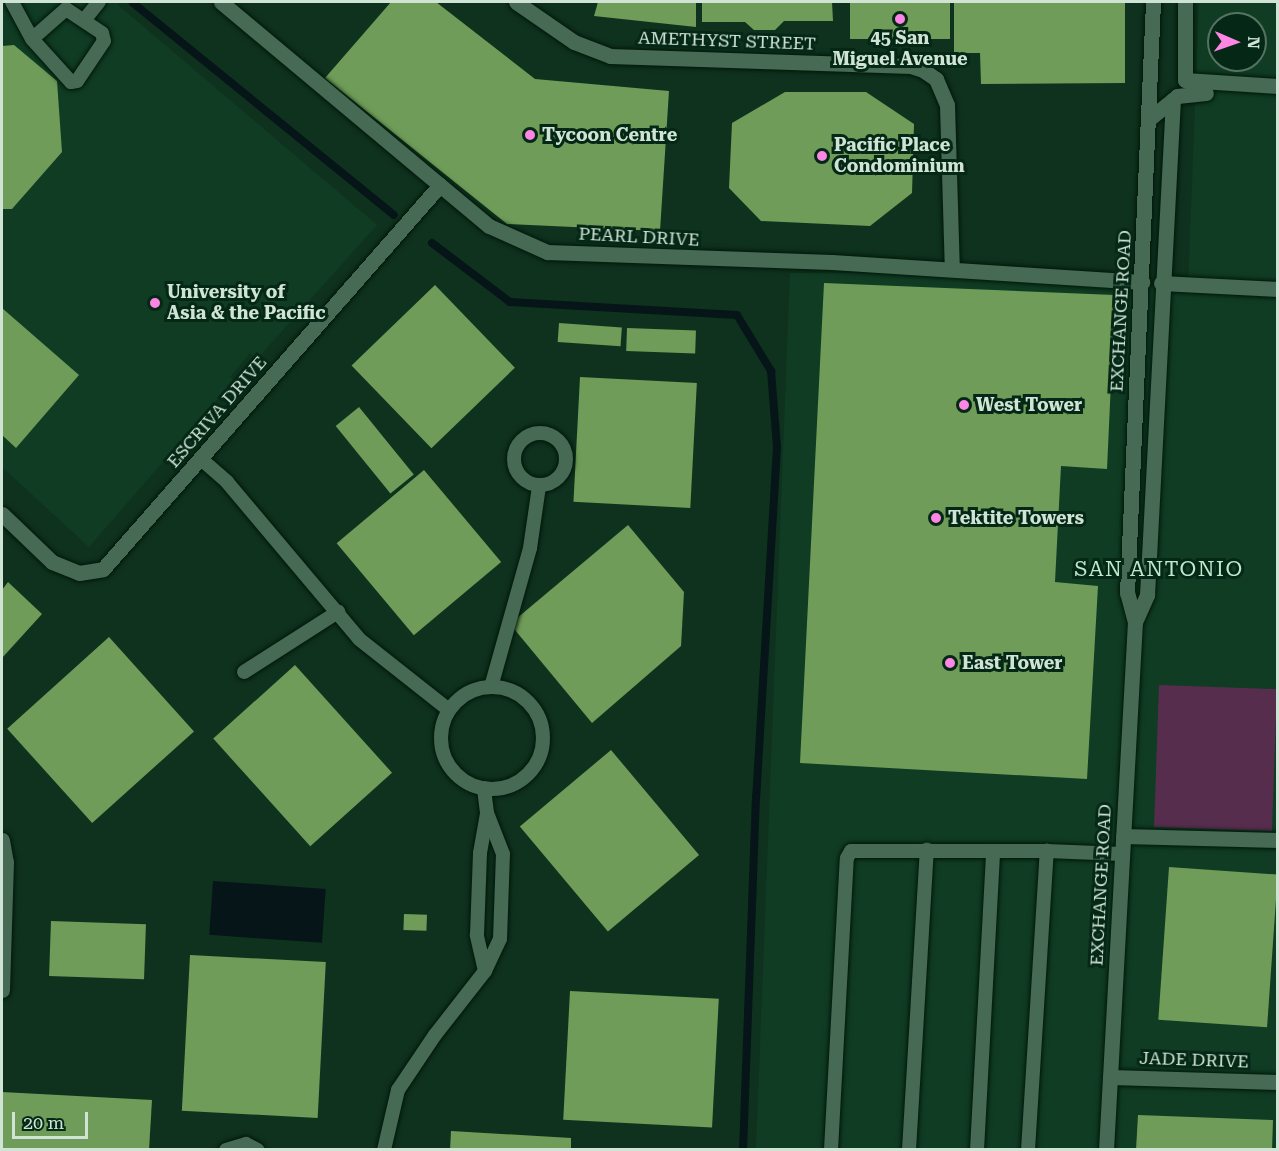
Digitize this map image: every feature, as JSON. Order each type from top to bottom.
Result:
[{"type":"street","name":"PEARL DRIVE","points":[[221,2],[489,226],[547,252],[952,269],[1142,282]]},
{"type":"street","name":"AMETHYST STREET","points":[[516,2],[574,42],[610,56],[911,66],[923,70],[936,79],[947,105],[952,269]]},
{"type":"street","name":"EXCHANGE ROAD","points":[[1106,1149],[1135,622],[1127,593],[1153,2]]},
{"type":"street","points":[[1185,2],[1185,80],[1278,86]]},
{"type":"street","points":[[1149,119],[1173,100],[1192,93],[1278,94]]},
{"type":"street","name":"EXCHANGE ROAD","points":[[1135,622],[1147,595],[1161,283],[1173,100]]},
{"type":"street","name":"ESCRIVA DRIVE","points":[[2,514],[52,562],[79,573],[103,569],[440,186]]},
{"type":"street","points":[[1161,283],[1278,289]]},
{"type":"street","points":[[1123,836],[1278,840]]},
{"type":"street","points":[[2,840],[6,862],[2,990]]},
{"type":"street","name":"JADE DRIVE","points":[[1110,1077],[1278,1082]]},
{"type":"lane","points":[[12,2],[32,39],[74,82],[102,50],[104,41],[102,33],[65,5],[32,39]]},
{"type":"lane","points":[[85,19],[99,2]]},
{"type":"lane","points":[[201,459],[227,482],[359,639],[449,710]]},
{"type":"lane","points":[[491,687],[530,548],[539,486]]},
{"type":"lane","points":[[244,672],[338,612]]},
{"type":"lane","points":[[491,687],[508,689],[528,703],[541,725],[543,741],[538,758],[517,782],[484,788],[462,778],[446,759],[441,743],[449,710],[460,698],[491,687]]},
{"type":"lane","points":[[384,1149],[398,1090],[435,1035],[485,971],[500,939],[503,854],[487,813],[484,788]]},
{"type":"lane","points":[[485,971],[477,935],[480,853],[487,813]]},
{"type":"lane","points":[[831,1149],[847,858],[855,850],[993,850],[1122,854]]},
{"type":"lane","points":[[909,1149],[927,850]]},
{"type":"lane","points":[[977,1149],[993,850]]},
{"type":"lane","points":[[1028,1149],[1047,851]]},
{"type":"lane","points":[[226,1149],[246,1144],[258,1149]]},
{"type":"shaded area","name":"University of Asia & the Pacific","points":[[2,2],[120,2],[118,5],[377,225],[257,359],[250,353],[230,377],[234,380],[89,547],[2,467]]},
{"type":"shaded area","points":[[1199,2],[1277,2],[1277,1149],[756,1150],[790,273],[969,273],[1188,288]]},
{"type":"shaded area","points":[[1159,685],[1277,689],[1272,831],[1154,827]]},
{"type":"shaded area","points":[[213,881],[326,889],[322,943],[209,935]]},
{"type":"building","name":"Tycoon Centre","points":[[391,2],[436,2],[535,79],[669,91],[660,231],[507,224],[325,78]]},
{"type":"building","points":[[598,2],[696,2],[696,27],[594,16]]},
{"type":"building","points":[[702,2],[832,2],[833,21],[784,21],[775,30],[754,30],[745,22],[702,22]]},
{"type":"building","name":"45 San Miguel Avenue","points":[[850,2],[950,2],[950,39],[850,39]]},
{"type":"building","points":[[954,2],[1125,2],[1125,83],[981,84],[980,53],[954,53]]},
{"type":"building","points":[[14,45],[57,81],[62,152],[12,209],[2,209],[2,46]]},
{"type":"building","name":"Pacific Place Condominium","points":[[785,92],[866,92],[914,124],[912,193],[870,226],[761,221],[729,188],[732,123]]},
{"type":"building","points":[[824,283],[1115,295],[1107,469],[1061,466],[1055,582],[1098,586],[1087,779],[800,763]]},
{"type":"building","points":[[435,285],[515,368],[431,448],[352,366]]},
{"type":"building","points":[[2,308],[79,375],[16,448],[2,435]]},
{"type":"building","points":[[559,323],[622,327],[621,346],[558,342]]},
{"type":"building","points":[[627,328],[696,330],[695,353],[626,351]]},
{"type":"building","points":[[580,377],[697,383],[690,508],[573,502]]},
{"type":"building","points":[[359,407],[414,475],[390,493],[336,426]]},
{"type":"building","points":[[424,470],[501,562],[414,635],[337,543]]},
{"type":"building","points":[[628,525],[684,592],[681,646],[592,723],[510,624]]},
{"type":"building","points":[[8,582],[42,614],[2,658],[2,590]]},
{"type":"building","points":[[109,637],[194,731],[92,823],[7,729]]},
{"type":"building","points":[[295,665],[392,773],[310,846],[213,739]]},
{"type":"building","points":[[611,750],[699,855],[608,931],[520,826]]},
{"type":"building","points":[[1169,867],[1278,875],[1267,1027],[1158,1020]]},
{"type":"building","points":[[404,914],[427,915],[426,931],[403,930]]},
{"type":"building","points":[[51,921],[146,924],[144,979],[49,976]]},
{"type":"building","points":[[190,955],[326,962],[318,1118],[182,1111]]},
{"type":"building","points":[[570,991],[719,999],[712,1128],[563,1120]]},
{"type":"building","points":[[2,1092],[152,1100],[149,1150],[2,1150]]},
{"type":"building","points":[[1138,1115],[1273,1120],[1272,1150],[1136,1150]]},
{"type":"building","points":[[451,1131],[571,1138],[571,1150],[450,1150]]},
{"type":"waterway","points":[[133,3],[394,215]]},
{"type":"waterway","points":[[432,243],[510,302],[737,315],[771,371],[777,447],[756,796],[743,1150]]},
{"type":"place","name":"45 San Miguel Avenue","points":[[900,19]]},
{"type":"place","name":"Tycoon Centre","points":[[530,135]]},
{"type":"place","name":"Pacific Place Condominium","points":[[822,156]]},
{"type":"place","name":"University of Asia & the Pacific","points":[[155,303]]},
{"type":"place","name":"West Tower","points":[[964,405]]},
{"type":"place","name":"Tektite Towers","points":[[936,518]]},
{"type":"place","name":"East Tower","points":[[950,663]]},
{"type":"district","name":"SAN ANTONIO","points":[[1159,569]]}]
